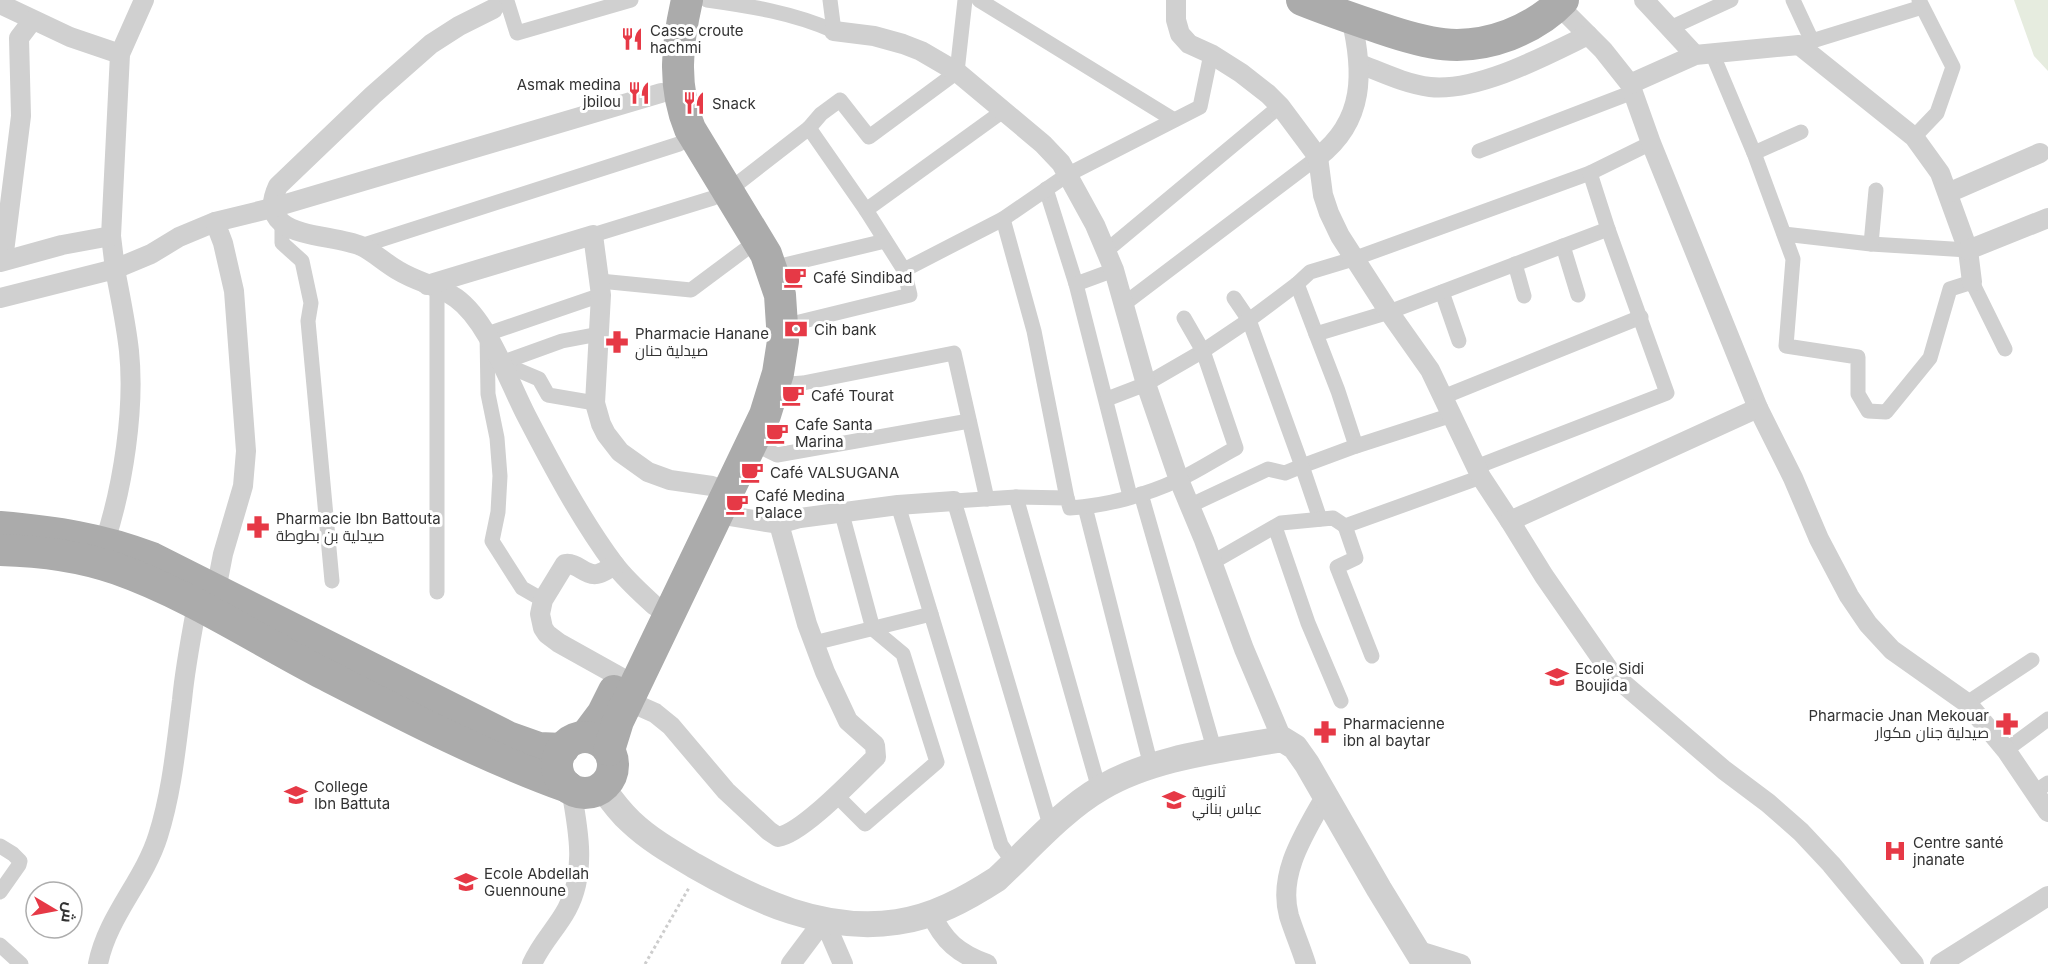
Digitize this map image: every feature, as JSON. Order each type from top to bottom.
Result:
[{"type":"main road","points":[[569,788],[561,780],[558,771],[558,757],[585,745],[618,721],[624,689],[655,606],[715,500],[752,443],[765,415],[775,385],[783,341],[780,295],[772,268],[758,239],[679,144],[668,119],[661,93],[657,55],[659,27],[665,0]]},
{"type":"main road","points":[[624,689],[715,500],[751,404],[761,371],[766,340],[764,300],[757,274],[690,129],[678,90],[677,63],[680,32],[687,0]]},
{"type":"main road","points":[[1302,0],[1448,29],[1491,23],[1552,2]]},
{"type":"main road","points":[[0,526],[67,534],[105,542],[152,558],[206,598],[319,672],[518,769],[580,793],[590,793],[602,787],[610,778],[613,770],[612,758],[585,745],[539,748],[514,740],[206,598],[147,582],[97,563],[38,553],[0,550]]},
{"type":"street","points":[[105,542],[120,480],[130,388],[130,359],[126,327],[111,236],[120,54],[144,0]]},
{"type":"street","points":[[332,581],[308,321],[311,303],[302,261],[282,243],[272,199],[278,186],[373,95],[431,44],[459,26],[507,1],[517,33],[631,0]]},
{"type":"street","points":[[707,0],[812,21],[834,31],[874,36],[921,51],[957,72],[1043,144],[1061,163],[1095,225],[1114,270],[1146,384],[1179,480],[1213,562],[1244,649],[1282,739],[1295,747],[1307,764],[1421,957],[1461,964]]},
{"type":"street","points":[[830,0],[834,31]]},
{"type":"street","points":[[432,287],[721,194],[809,128],[821,114],[840,100],[869,137],[957,72],[965,0]]},
{"type":"street","points":[[980,0],[1174,120]]},
{"type":"street","points":[[1176,0],[1176,20],[1180,34],[1189,44],[1211,54],[1254,83],[1280,106],[1318,157],[1323,195],[1329,213],[1353,259],[1430,370],[1478,472],[1544,576],[1612,674],[1724,770],[1801,831],[1914,964]]},
{"type":"street","points":[[1644,0],[1670,27],[1704,54],[1754,153],[1793,259],[1786,346],[1858,357],[1858,394],[1868,411],[1886,412],[1930,358],[1950,289],[1972,282]]},
{"type":"street","points":[[1670,27],[1731,0]]},
{"type":"street","points":[[1793,0],[1806,43],[1914,137],[1940,173],[1968,250],[1972,282],[2005,349]]},
{"type":"street","points":[[1552,2],[1603,50],[1631,88],[1758,408],[1793,478],[1819,539],[1850,596],[1868,624],[1892,650],[1967,703],[2006,750],[2042,787],[2048,812]]},
{"type":"street","points":[[0,4],[70,37],[120,54]]},
{"type":"street","points":[[1479,151],[1631,88],[1704,54],[1806,43],[1921,4],[1953,67],[1937,113],[1914,137]]},
{"type":"street","points":[[1124,304],[1335,142],[1350,118],[1356,97],[1360,64],[1351,9]]},
{"type":"street","points":[[0,45],[19,38],[33,21]]},
{"type":"street","points":[[1360,64],[1402,81],[1429,87],[1470,85],[1531,62],[1588,35]]},
{"type":"street","points":[[19,38],[21,116],[2,261],[62,245],[111,236]]},
{"type":"street","points":[[904,270],[1003,219],[1067,175],[1200,106],[1211,54]]},
{"type":"street","points":[[0,298],[115,269],[215,222],[277,215],[661,93]]},
{"type":"street","points":[[1106,251],[1280,106]]},
{"type":"street","points":[[866,210],[1003,111]]},
{"type":"street","points":[[783,326],[910,295],[904,270],[809,128]]},
{"type":"street","points":[[1754,153],[1801,132]]},
{"type":"street","points":[[1107,399],[1146,384],[1203,351],[1249,320],[1310,272],[1353,259],[1590,173],[1651,143]]},
{"type":"street","points":[[361,246],[679,144]]},
{"type":"street","points":[[1948,194],[2040,153]]},
{"type":"street","points":[[1345,526],[1667,393],[1590,173]]},
{"type":"street","points":[[1046,189],[1076,284],[1107,399],[1215,752]]},
{"type":"street","points":[[1871,244],[1876,190]]},
{"type":"street","points":[[277,215],[299,230],[361,246],[399,272],[459,300],[471,312],[487,334],[554,466],[615,565],[655,606]]},
{"type":"street","points":[[1784,234],[1871,244],[1968,250],[2048,218]]},
{"type":"street","points":[[1003,219],[1034,331],[1070,508],[1085,507],[1136,495],[1179,480],[1236,448],[1203,351],[1184,318]]},
{"type":"street","points":[[98,964],[107,936],[145,867],[165,814],[206,598],[243,486],[246,451],[234,291],[224,243],[215,222]]},
{"type":"street","points":[[1316,334],[1389,312],[1608,229]]},
{"type":"street","points":[[593,235],[600,288],[595,403],[606,434],[620,452],[648,472],[778,524],[800,518],[898,505],[1016,497],[1067,498]]},
{"type":"street","points":[[772,268],[885,241]]},
{"type":"street","points":[[1563,246],[1578,295]]},
{"type":"street","points":[[487,334],[600,288],[691,290],[746,249]]},
{"type":"street","points":[[1515,264],[1524,296]]},
{"type":"street","points":[[1076,284],[1114,270]]},
{"type":"street","points":[[1297,284],[1338,391],[1356,446]]},
{"type":"street","points":[[432,287],[437,592]]},
{"type":"street","points":[[1442,292],[1459,341]]},
{"type":"street","points":[[1234,298],[1249,320],[1320,519]]},
{"type":"street","points":[[1189,506],[1268,469],[1285,473],[1356,446],[1641,317]]},
{"type":"street","points":[[487,334],[488,394],[497,438],[500,476],[498,512],[492,541],[522,588],[543,600]]},
{"type":"street","points":[[501,363],[562,341],[599,334]]},
{"type":"street","points":[[775,385],[803,383],[954,353],[987,499]]},
{"type":"street","points":[[501,363],[539,379],[548,395],[595,403]]},
{"type":"street","points":[[1510,520],[1758,408]]},
{"type":"street","points":[[752,443],[777,455],[969,421]]},
{"type":"street","points":[[1016,497],[1099,789]]},
{"type":"street","points":[[954,501],[1051,828]]},
{"type":"street","points":[[898,505],[1001,845],[1014,863]]},
{"type":"street","points":[[1085,507],[1151,766]]},
{"type":"street","points":[[837,796],[865,824],[937,762],[903,654],[873,629],[842,514]]},
{"type":"street","points":[[1213,562],[1281,523],[1333,518],[1345,526],[1356,558],[1337,567],[1372,656]]},
{"type":"street","points":[[615,565],[595,574],[572,564],[565,564],[543,600],[541,621],[548,634],[624,689],[670,726],[726,790],[778,837],[791,832],[837,796],[876,757],[876,751],[874,746],[848,722],[825,672],[778,524]]},
{"type":"street","points":[[1275,527],[1308,623],[1341,701]]},
{"type":"street","points":[[814,643],[931,614]]},
{"type":"street","points":[[1967,703],[2032,660]]},
{"type":"street","points":[[2006,750],[2048,719]]},
{"type":"street","points":[[602,787],[633,824],[656,842],[737,890],[789,911],[824,920],[868,924],[895,923],[949,907],[985,887],[1099,789],[1123,777],[1151,766],[1282,739]]},
{"type":"street","points":[[532,964],[567,909],[577,879],[579,840],[569,788]]},
{"type":"street","points":[[1306,964],[1288,914],[1289,873],[1295,853],[1326,795]]},
{"type":"street","points":[[0,846],[20,861],[0,892]]},
{"type":"street","points":[[1940,964],[2048,896]]},
{"type":"street","points":[[931,914],[938,930],[950,943],[970,958],[987,964]]},
{"type":"street","points":[[791,964],[824,920]]},
{"type":"street","points":[[824,920],[843,964]]},
{"type":"street","points":[[0,945],[21,964]]},
{"type":"path","points":[[645,964],[699,868]]},
{"type":"shaded area","points":[[2014,0],[2048,0],[2048,71],[2034,56]]},
{"type":"place","name":"Casse croute hachmi","points":[[632,39]]},
{"type":"place","name":"Asmak medina jbilou","points":[[639,93]]},
{"type":"place","name":"Snack","points":[[694,103]]},
{"type":"place","name":"Café Sindibad","points":[[795,277]]},
{"type":"place","name":"Cih bank","points":[[796,329]]},
{"type":"place","name":"Pharmacie Hanane صيدلية حنان","points":[[617,342]]},
{"type":"place","name":"Café Tourat","points":[[793,395]]},
{"type":"place","name":"Cafe Santa Marina","points":[[777,433]]},
{"type":"place","name":"Café VALSUGANA","points":[[752,472]]},
{"type":"place","name":"Café Medina Palace","points":[[737,504]]},
{"type":"place","name":"Pharmacie Ibn Battouta صيدلية بن بطوطة","points":[[258,527]]},
{"type":"place","name":"Ecole Sidi Boujida","points":[[1557,677]]},
{"type":"place","name":"Pharmacie Jnan Mekouar صيدلية جنان مكوار","points":[[2007,724]]},
{"type":"place","name":"Pharmacienne ibn al baytar","points":[[1325,732]]},
{"type":"place","name":"College Ibn Battuta","points":[[296,795]]},
{"type":"place","name":"ثانوية عباس بناني","points":[[1174,800]]},
{"type":"place","name":"Centre santé jnanate","points":[[1895,851]]},
{"type":"place","name":"Ecole Abdellah Guennoune","points":[[466,882]]}]
